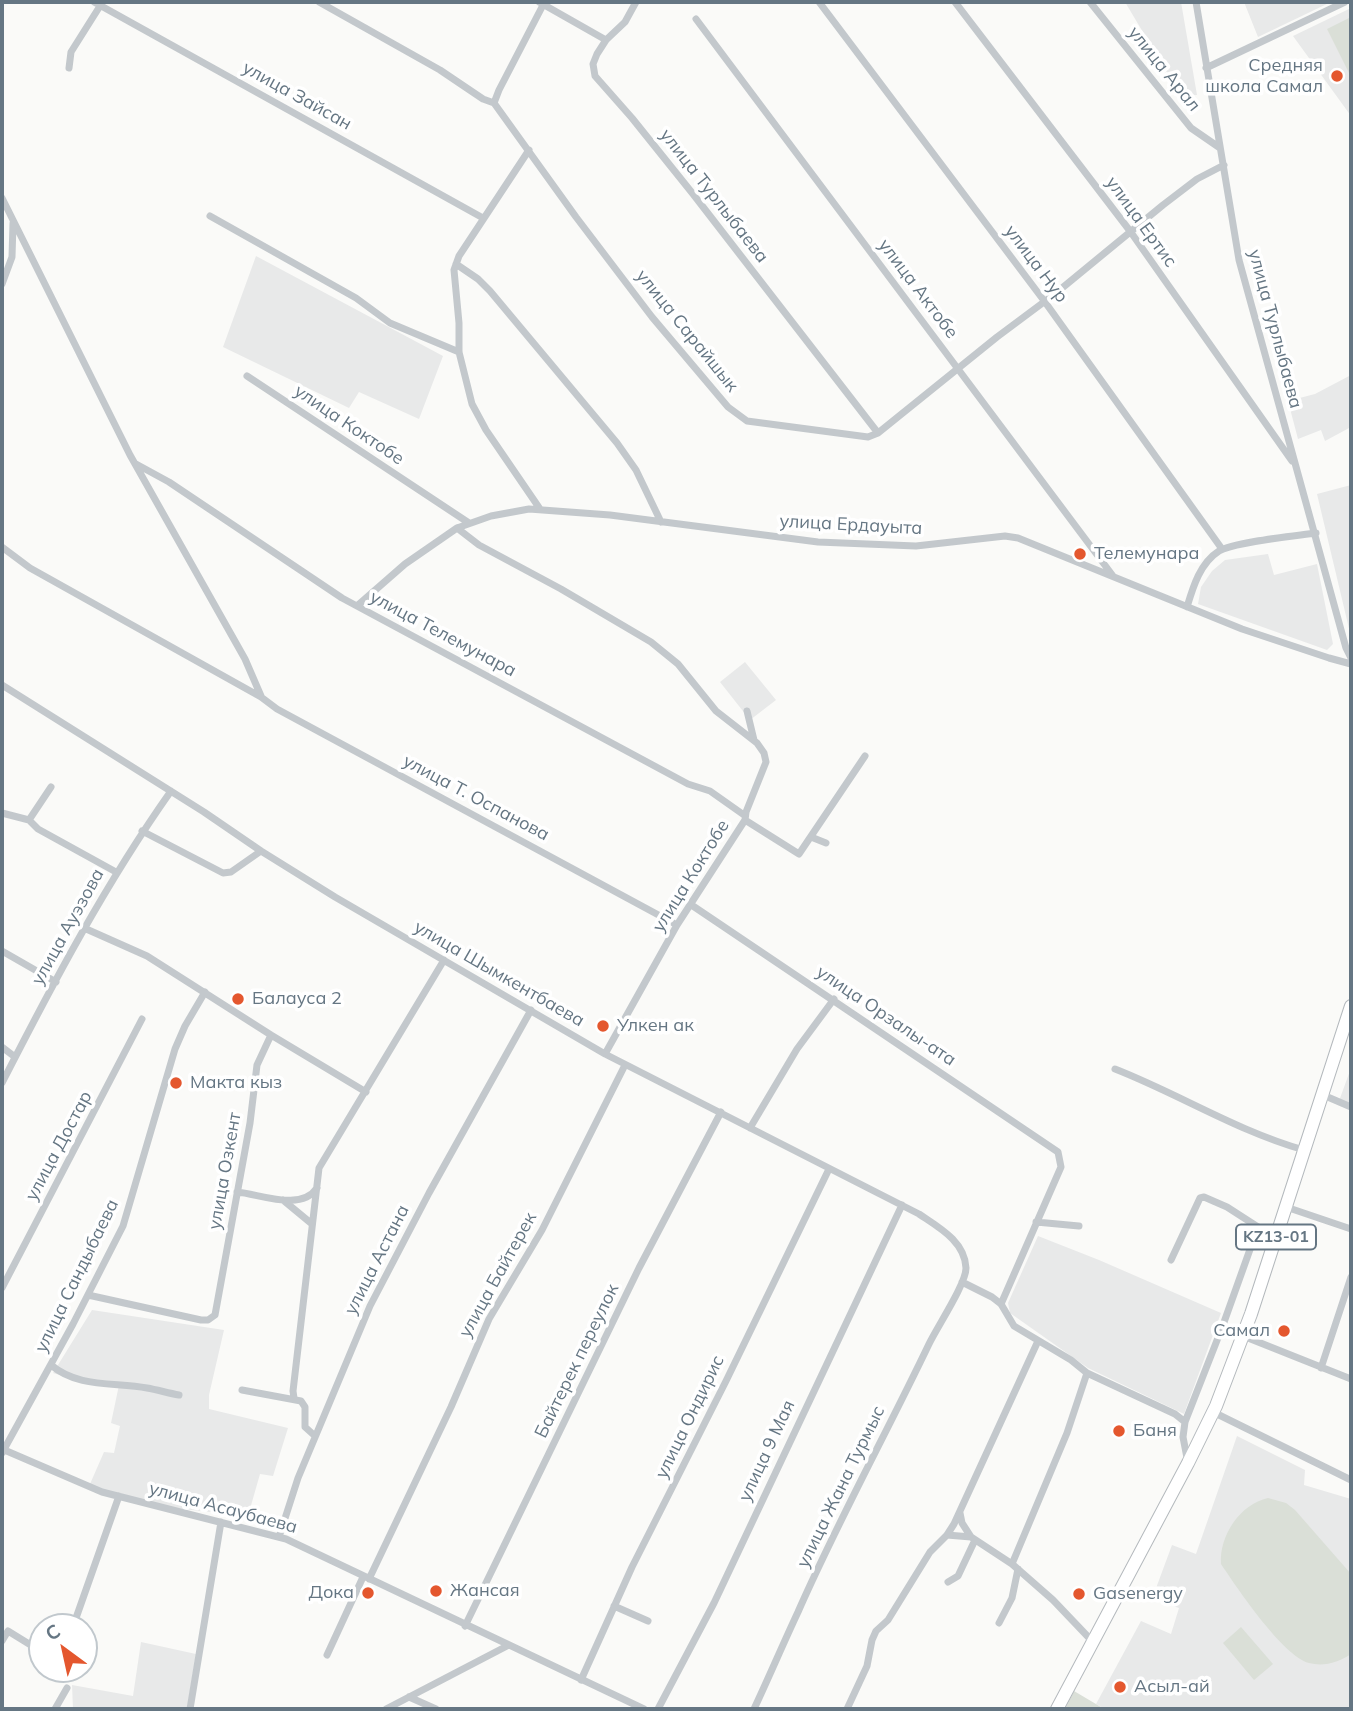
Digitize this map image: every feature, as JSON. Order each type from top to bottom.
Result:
[{"type":"highway","name":"KZ13-01","points":[[1057,1709],[1213,1412],[1243,1336],[1351,1006]]},
{"type":"street","points":[[319,2],[494,103],[541,3],[606,40],[625,22],[636,2]]},
{"type":"street","name":"улица Нур","points":[[819,2],[1045,302],[1222,549]]},
{"type":"street","name":"улица Ертис","points":[[955,2],[1130,232],[1295,464]]},
{"type":"street","name":"улица Арал","points":[[1090,2],[1191,128],[1220,148]]},
{"type":"street","name":"улица Турлыбаева","points":[[1196,2],[1239,260],[1351,661]]},
{"type":"street","points":[[1206,68],[1345,2]]},
{"type":"street","points":[[69,68],[71,52],[97,4]]},
{"type":"street","name":"улица Зайсан","points":[[97,4],[483,218]]},
{"type":"street","name":"улица Актобе","points":[[696,19],[1114,578]]},
{"type":"street","name":"улица Турлыбаева","points":[[606,40],[593,65],[595,76],[744,258],[877,433]]},
{"type":"street","name":"улица Сарайшык","points":[[494,103],[652,317],[737,415],[747,421],[825,432],[868,437],[877,433]]},
{"type":"street","points":[[529,150],[483,218],[454,270],[459,323],[458,352],[477,413],[540,509]]},
{"type":"street","points":[[877,433],[1197,179],[1224,165]]},
{"type":"street","points":[[2,198],[136,464],[245,659],[261,696]]},
{"type":"street","points":[[210,216],[356,298],[390,323],[458,352]]},
{"type":"street","points":[[2,284],[12,257],[13,222]]},
{"type":"street","points":[[456,264],[491,291],[617,443],[636,470],[661,522]]},
{"type":"street","name":"улица Коктобе","points":[[247,376],[469,523]]},
{"type":"street","name":"улица Телемунара","points":[[136,464],[169,482],[342,598],[688,785],[710,791],[799,854],[811,837]]},
{"type":"street","name":"улица Ердауыта","points":[[357,606],[405,564],[457,528],[516,511],[540,509],[769,537],[857,544],[916,546],[1005,536],[1027,541],[1242,629],[1329,658],[1351,661]]},
{"type":"street","points":[[457,528],[479,545],[651,642],[678,664],[716,711],[754,741]]},
{"type":"street","points":[[1186,607],[1203,567],[1222,549],[1316,533]]},
{"type":"street","name":"улица Т. Оспанова","points":[[2,547],[30,568],[261,696],[277,709],[677,925]]},
{"type":"street","name":"улица Шымкентбаева","points":[[2,685],[261,851],[625,1065],[902,1205],[937,1226],[957,1245],[966,1269],[962,1282]]},
{"type":"street","points":[[747,711],[754,741]]},
{"type":"street","name":"улица Коктобе","points":[[606,1054],[677,925],[745,818],[766,762],[764,753],[754,741]]},
{"type":"street","points":[[825,843],[811,837],[865,757]]},
{"type":"street","points":[[29,820],[51,787]]},
{"type":"street","name":"улица Ауэзова","points":[[2,1083],[116,872],[170,791]]},
{"type":"street","points":[[2,813],[29,820],[38,829],[116,872]]},
{"type":"street","points":[[142,831],[223,873],[232,872],[261,851]]},
{"type":"street","name":"улица Орзалы-ата","points":[[690,904],[1054,1147],[1061,1158],[1061,1167],[1036,1222]]},
{"type":"street","points":[[84,928],[148,956],[366,1092]]},
{"type":"street","points":[[2,951],[55,982]]},
{"type":"street","points":[[294,1398],[319,1168],[444,960]]},
{"type":"street","name":"улица Сандыбаева","points":[[2,1451],[51,1365],[123,1226],[175,1049],[205,992]]},
{"type":"street","points":[[750,1128],[778,1079],[834,999]]},
{"type":"street","name":"улица Астана","points":[[279,1536],[289,1501],[370,1306],[429,1193],[531,1010]]},
{"type":"street","name":"улица Достар","points":[[2,1288],[142,1019]]},
{"type":"street","name":"улица Озкент","points":[[88,1295],[201,1320],[208,1320],[215,1315],[250,1123],[257,1065],[271,1035]]},
{"type":"street","points":[[2,1047],[15,1057]]},
{"type":"street","name":"улица Байтерек","points":[[327,1656],[451,1407],[489,1319],[542,1230],[625,1065]]},
{"type":"street","points":[[1115,1069],[1270,1140],[1304,1150]]},
{"type":"street","points":[[1323,1095],[1351,1107]]},
{"type":"street","name":"Байтерек переулок","points":[[465,1626],[639,1268],[720,1112]]},
{"type":"street","name":"улица Ондирис","points":[[581,1680],[614,1606],[829,1169]]},
{"type":"street","points":[[237,1192],[282,1200],[307,1198],[317,1188]]},
{"type":"street","points":[[1171,1259],[1200,1198],[1204,1197],[1227,1207],[1258,1227],[1185,1422],[1183,1437],[1188,1463]]},
{"type":"street","points":[[282,1200],[312,1224]]},
{"type":"street","name":"улица 9 Мая","points":[[658,1709],[714,1603],[902,1205]]},
{"type":"street","points":[[1286,1207],[1351,1229]]},
{"type":"street","points":[[1000,1304],[1036,1222],[1079,1226]]},
{"type":"street","points":[[1321,1368],[1351,1277]]},
{"type":"street","points":[[962,1282],[1000,1304],[1014,1326],[1071,1360],[1087,1373],[1185,1422]]},
{"type":"street","name":"улица Жана Турмыс","points":[[754,1709],[844,1515],[962,1282]]},
{"type":"street","points":[[1243,1336],[1351,1379]]},
{"type":"street","points":[[847,1709],[867,1666],[876,1631],[888,1620],[927,1556],[947,1535],[1038,1341]]},
{"type":"street","points":[[51,1365],[87,1383],[146,1388],[179,1395]]},
{"type":"street","points":[[999,1623],[1012,1598],[1015,1567],[1067,1433],[1087,1373]]},
{"type":"street","points":[[242,1390],[294,1398],[304,1404],[305,1427],[315,1436]]},
{"type":"street","points":[[1213,1412],[1351,1480]]},
{"type":"street","name":"улица Асаубаева","points":[[2,1451],[87,1487],[279,1536],[644,1709]]},
{"type":"street","points":[[78,1613],[119,1496]]},
{"type":"street","points":[[960,1511],[962,1523],[973,1539],[1015,1567],[1054,1600],[1093,1642]]},
{"type":"street","points":[[190,1709],[221,1522]]},
{"type":"street","points":[[947,1535],[973,1539]]},
{"type":"street","points":[[948,1583],[958,1576],[973,1539]]},
{"type":"street","points":[[614,1606],[648,1621]]},
{"type":"street","points":[[2,1641],[8,1631],[28,1643]]},
{"type":"street","points":[[386,1709],[508,1646]]},
{"type":"street","points":[[55,1709],[67,1688]]},
{"type":"street","points":[[409,1697],[436,1709]]},
{"type":"shaded area","points":[[1125,2],[1181,2],[1197,95],[1181,96]]},
{"type":"shaded area","points":[[1244,2],[1331,2],[1258,37]]},
{"type":"shaded area","name":"Средняя школа Самал","points":[[1351,8],[1351,116],[1293,36]]},
{"type":"shaded area","points":[[1351,17],[1351,72],[1349,73],[1327,29]]},
{"type":"shaded area","points":[[256,256],[443,356],[419,419],[359,392],[349,408],[223,347]]},
{"type":"shaded area","points":[[1351,375],[1351,427],[1325,441],[1321,430],[1298,439],[1288,401],[1315,394]]},
{"type":"shaded area","points":[[1351,485],[1351,637],[1317,494]]},
{"type":"shaded area","points":[[1268,554],[1274,575],[1317,564],[1333,644],[1327,650],[1198,604],[1201,587],[1212,571],[1225,560]]},
{"type":"shaded area","points":[[745,662],[776,700],[750,720],[720,682]]},
{"type":"shaded area","points":[[1351,1068],[1351,1106],[1339,1101]]},
{"type":"shaded area","points":[[1038,1236],[1221,1313],[1184,1414],[1088,1368],[1010,1313],[1008,1303]]},
{"type":"shaded area","points":[[92,1310],[224,1330],[209,1395],[209,1409],[288,1428],[273,1476],[260,1474],[248,1516],[173,1508],[119,1498],[90,1484],[104,1452],[114,1453],[120,1426],[111,1423],[119,1385],[80,1381],[53,1373]]},
{"type":"shaded area","points":[[1237,1436],[1305,1470],[1304,1485],[1351,1499],[1351,1709],[1105,1709],[1096,1704],[1141,1621],[1171,1634],[1179,1608],[1152,1599],[1172,1545],[1196,1554]]},
{"type":"shaded area","points":[[1268,1498],[1286,1503],[1295,1510],[1351,1574],[1351,1654],[1341,1659],[1320,1664],[1298,1658],[1261,1620],[1221,1564],[1221,1553],[1233,1523],[1249,1507]]},
{"type":"shaded area","points":[[1241,1627],[1273,1664],[1254,1680],[1223,1643]]},
{"type":"shaded area","points":[[141,1642],[196,1654],[187,1709],[73,1709],[72,1685],[133,1696]]},
{"type":"shaded area","points":[[1074,1691],[1101,1707],[1065,1709]]},
{"type":"place","name":"Средняя школа Самал","points":[[1337,76]]},
{"type":"place","name":"Телемунара","points":[[1080,554]]},
{"type":"place","name":"Балауса 2","points":[[238,999]]},
{"type":"place","name":"Улкен ак","points":[[603,1026]]},
{"type":"place","name":"Макта кыз","points":[[176,1083]]},
{"type":"place","name":"Самал","points":[[1284,1331]]},
{"type":"place","name":"Баня","points":[[1119,1431]]},
{"type":"place","name":"Жансая","points":[[436,1591]]},
{"type":"place","name":"Дока","points":[[368,1593]]},
{"type":"place","name":"Gasenergy","points":[[1079,1594]]},
{"type":"place","name":"Асыл-ай","points":[[1120,1687]]}]
